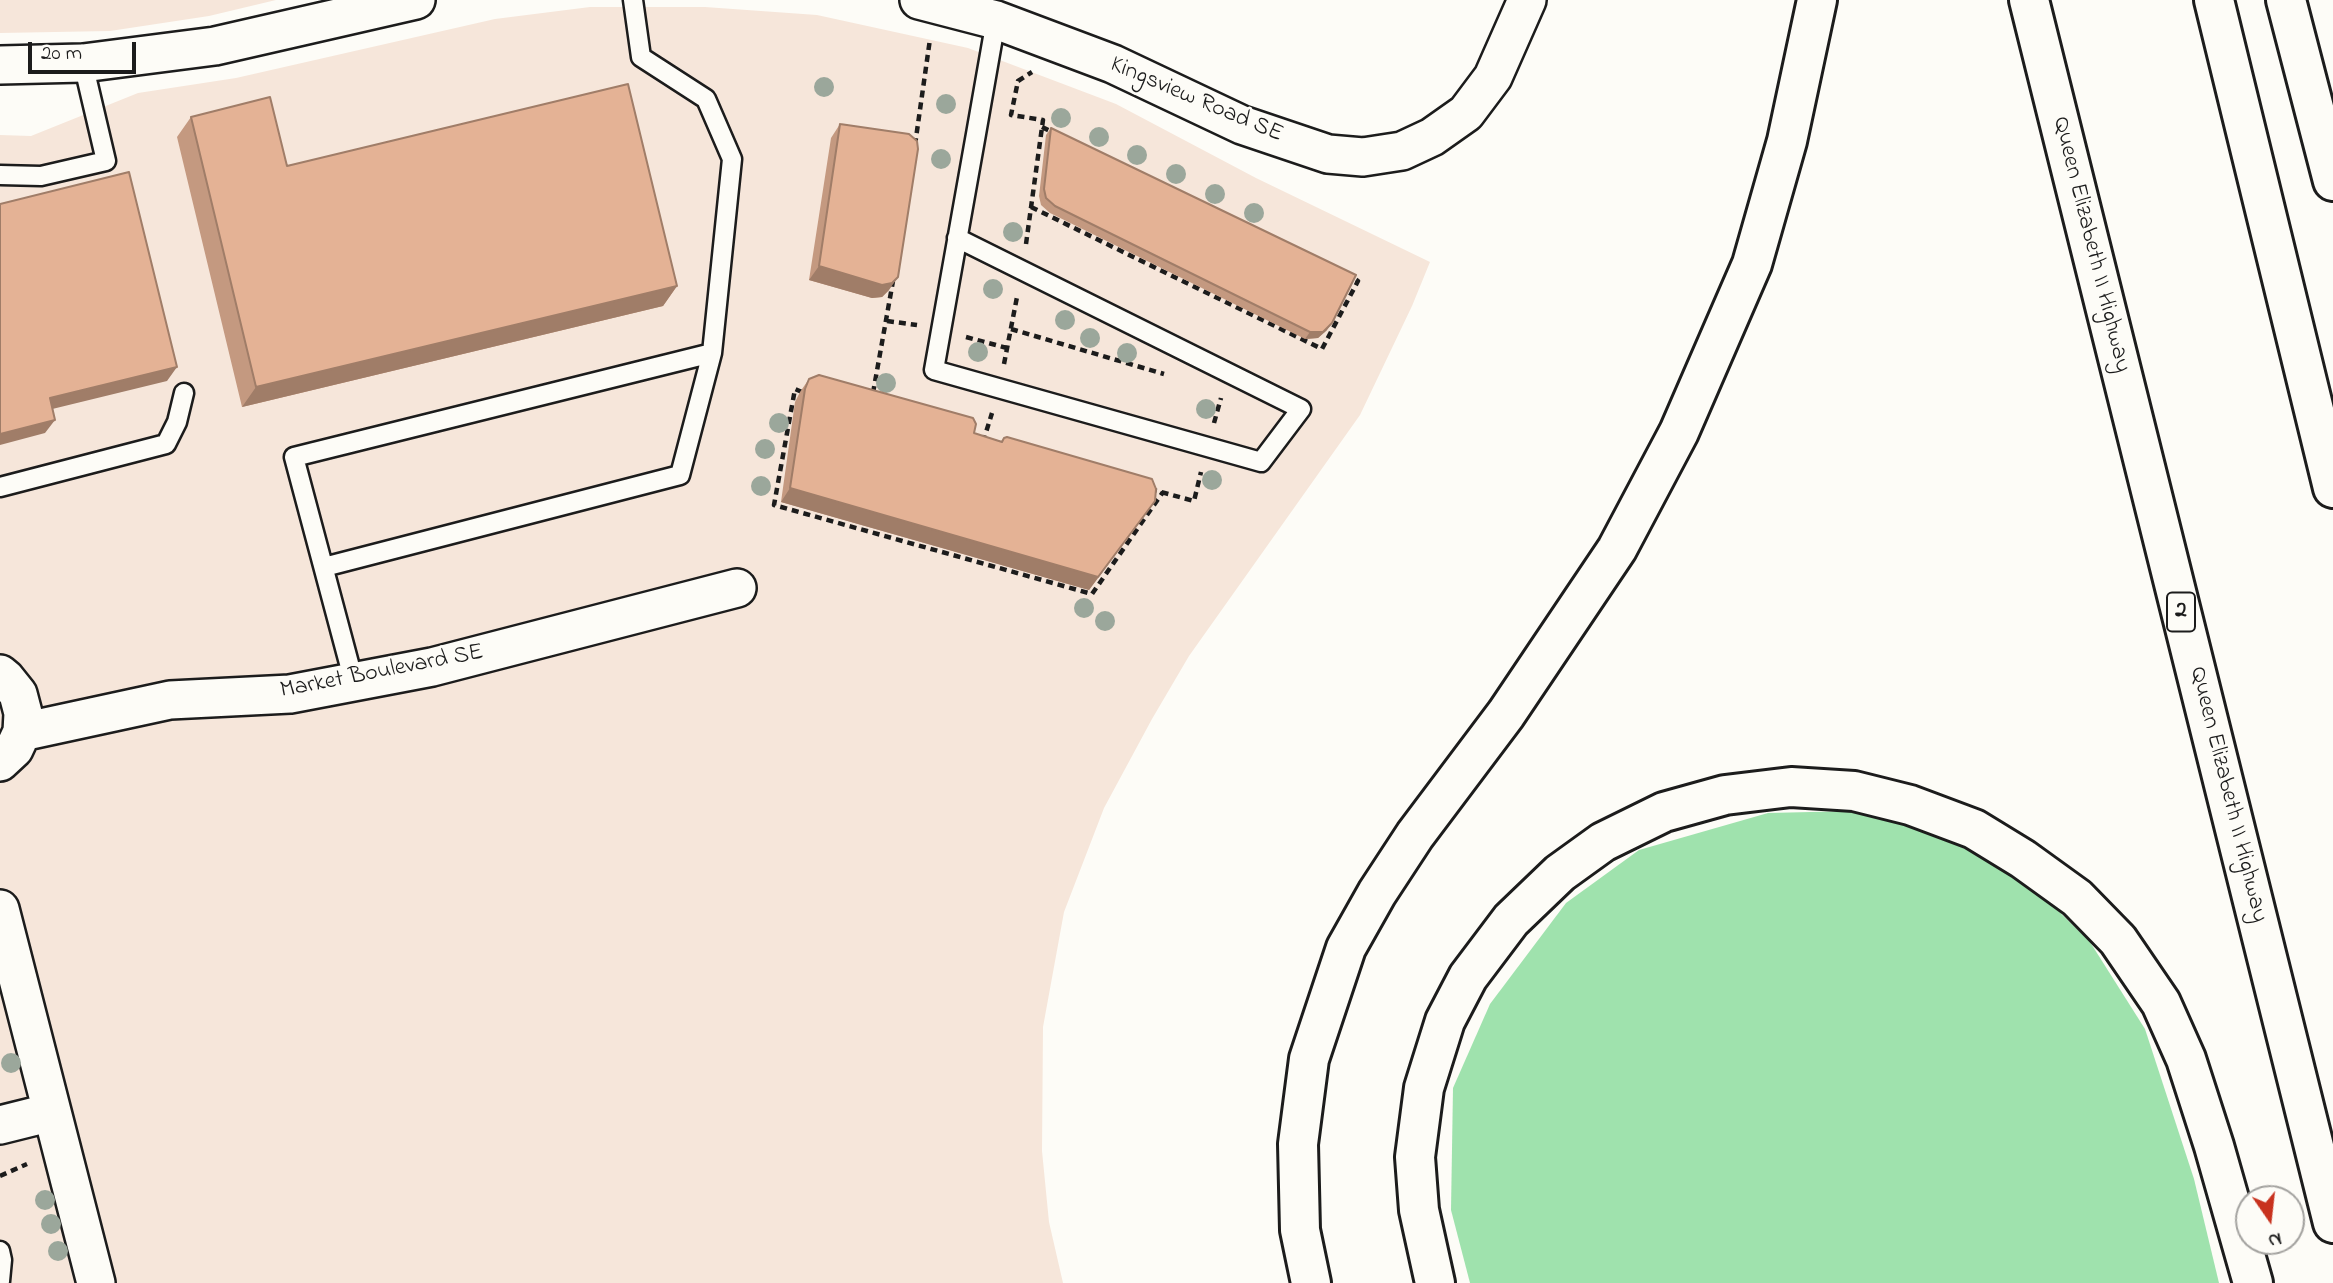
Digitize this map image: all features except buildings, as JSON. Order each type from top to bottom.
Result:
[{"type":"highway","points":[[1311,1283],[1300,1230],[1298,1144],[1309,1059],[1346,948],[1377,893],[1415,835],[1506,714],[1617,549],[1679,432],[1752,264],[1787,141],[1817,0]]},
{"type":"highway","name":"Queen Elizabeth II Highway","points":[[2029,0],[2333,1223]]},
{"type":"highway","points":[[2214,0],[2333,488]]},
{"type":"highway","points":[[2286,0],[2333,181]]},
{"type":"highway","points":[[1435,1283],[1419,1210],[1415,1157],[1424,1088],[1445,1021],[1468,977],[1511,920],[1560,873],[1604,842],[1664,812],[1725,795],[1791,787],[1854,791],[1910,805],[1974,829],[2023,859],[2077,898],[2118,940],[2161,1003],[2186,1059],[2253,1283]]},
{"type":"street","points":[[0,65],[83,63],[215,46],[416,0]]},
{"type":"street","name":"Kingsview Road SE","points":[[928,2],[996,20],[1113,64],[1242,125],[1328,154],[1363,157],[1402,151],[1432,137],[1466,113],[1493,78],[1527,0]]},
{"type":"street","name":"Market Boulevard SE","points":[[22,732],[170,700],[290,694],[432,667],[737,587]]},
{"type":"street","points":[[0,674],[18,694],[23,713],[22,732],[13,749],[0,762]]},
{"type":"street","points":[[0,909],[10,987],[52,1112],[96,1283]]},
{"type":"street","points":[[0,1125],[52,1112]]},
{"type":"lane","points":[[324,567],[680,475],[712,353],[732,159],[706,99],[642,57],[633,0]]},
{"type":"lane","points":[[957,239],[1301,409],[1261,462],[934,370],[957,239],[996,20]]},
{"type":"lane","points":[[0,175],[41,176],[106,161],[83,63]]},
{"type":"lane","points":[[354,682],[294,457],[712,353]]},
{"type":"lane","points":[[0,487],[166,444],[177,422],[184,393]]},
{"type":"lane","points":[[0,1251],[0,1281]]},
{"type":"path","points":[[913,153],[928,2]]},
{"type":"path","points":[[983,442],[999,388],[1022,271],[1043,121],[1011,116],[1018,81],[1066,47]]},
{"type":"path","points":[[1042,127],[1054,133]]},
{"type":"path","points":[[1031,207],[1322,349],[1358,281],[1346,275]]},
{"type":"path","points":[[870,405],[895,272]]},
{"type":"path","points":[[802,392],[795,389],[774,505],[1091,594],[1163,492]]},
{"type":"path","points":[[0,1176],[30,1162]]},
{"type":"shaded area","points":[[0,0],[276,0],[209,16],[110,31],[0,33]]},
{"type":"shaded area","points":[[590,7],[705,7],[817,15],[968,48],[1116,104],[1256,178],[1430,262],[1360,415],[1189,656],[1152,719],[1104,808],[1064,912],[1043,1027],[1042,1151],[1049,1222],[1063,1283],[0,1283],[0,135],[31,136],[138,93],[236,78],[495,19]]},
{"type":"green space","points":[[1854,811],[1966,843],[2038,891],[2090,942],[2145,1029],[2194,1179],[2219,1283],[1470,1283],[1451,1210],[1453,1088],[1490,1004],[1566,903],[1639,850],[1768,813]]}]
